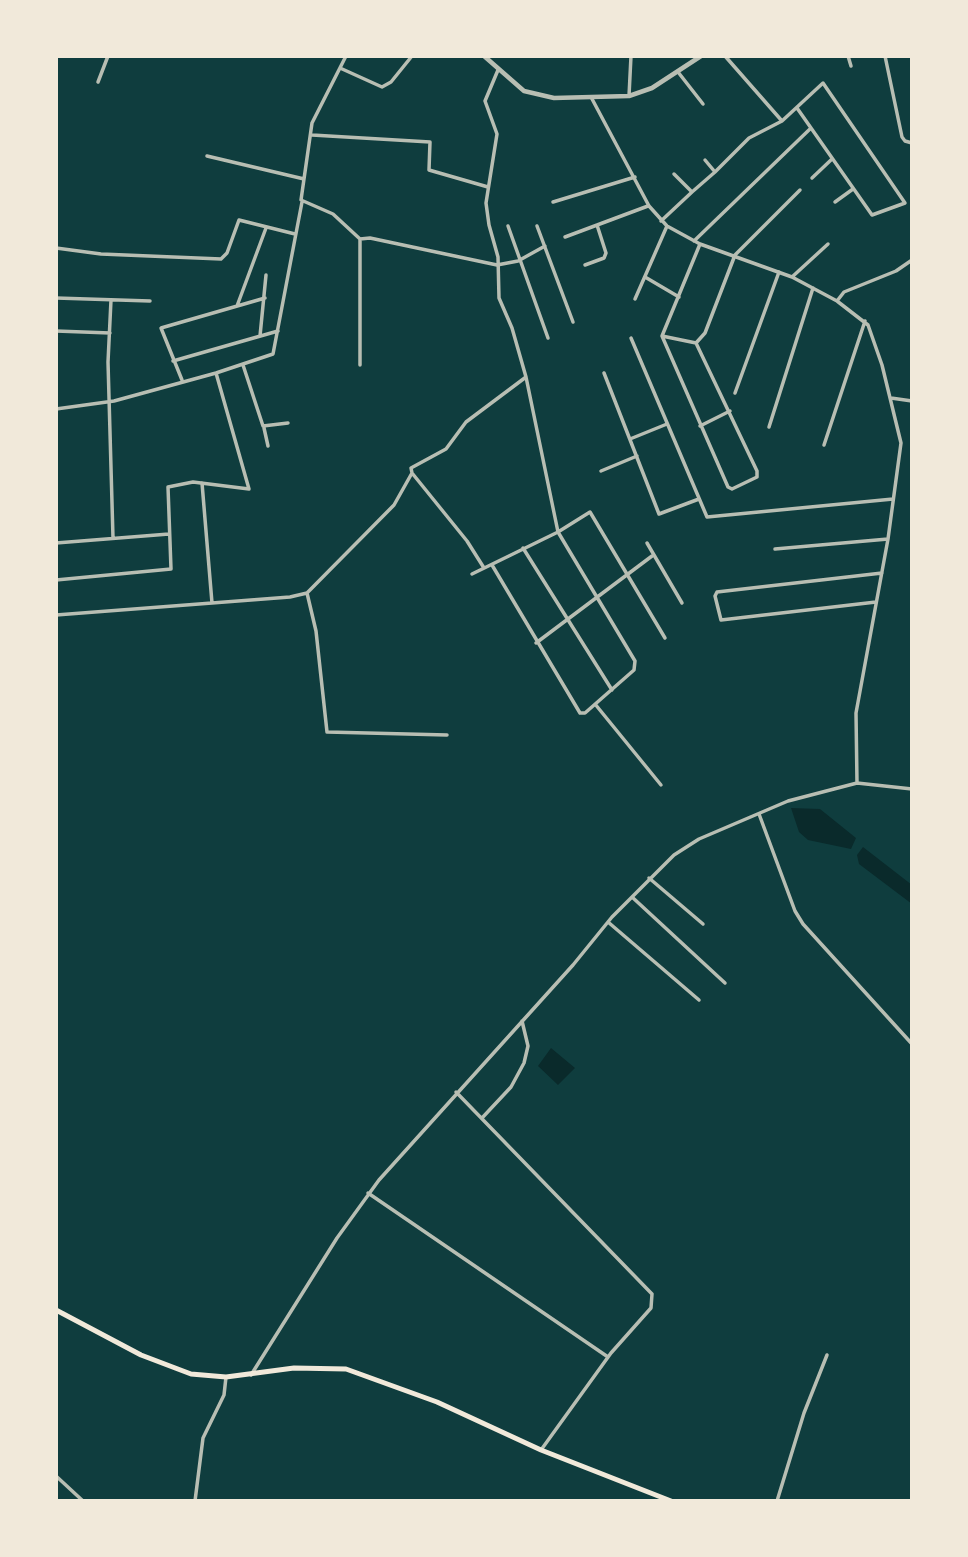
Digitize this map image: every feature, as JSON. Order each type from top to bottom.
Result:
[{"type":"highway","points":[[56,1310],[169,1367],[199,1376],[251,1375],[294,1368],[346,1368],[437,1402],[541,1450],[671,1501]]},
{"type":"street","points":[[98,82],[108,56]]},
{"type":"street","points":[[56,409],[110,401],[216,373],[273,354],[317,109],[346,56]]},
{"type":"street","points":[[340,68],[375,86],[386,87],[412,56]]},
{"type":"street","points":[[484,56],[531,94],[591,97],[629,96],[652,89],[701,56]]},
{"type":"street","points":[[629,96],[631,56]]},
{"type":"street","points":[[725,56],[782,121]]},
{"type":"street","points":[[848,56],[850,66]]},
{"type":"street","points":[[885,56],[902,137],[912,143]]},
{"type":"street","points":[[492,565],[580,713],[585,713],[634,670],[636,664],[558,532],[526,377],[512,328],[499,298],[498,257],[489,225],[488,187],[497,147],[496,134],[485,101],[498,70]]},
{"type":"street","points":[[678,72],[703,104]]},
{"type":"street","points":[[661,221],[749,138],[782,121],[823,83],[905,203],[872,215],[797,108]]},
{"type":"street","points":[[591,97],[649,206],[667,226],[700,244],[792,277],[837,301],[865,320],[891,398],[901,443],[888,539],[856,713],[857,783]]},
{"type":"street","points":[[694,241],[811,128]]},
{"type":"street","points":[[312,135],[430,142],[431,172],[488,187]]},
{"type":"street","points":[[208,156],[304,179]]},
{"type":"street","points":[[812,178],[832,159]]},
{"type":"street","points":[[705,160],[715,172]]},
{"type":"street","points":[[674,174],[692,192]]},
{"type":"street","points":[[553,202],[635,177]]},
{"type":"street","points":[[835,202],[853,189]]},
{"type":"street","points":[[696,343],[705,333],[734,255],[800,190]]},
{"type":"street","points":[[302,202],[333,214],[360,239],[360,365]]},
{"type":"street","points":[[565,237],[649,206]]},
{"type":"street","points":[[56,248],[101,254],[221,259],[227,253],[239,220],[295,234]]},
{"type":"street","points":[[584,265],[604,258],[606,253],[597,225]]},
{"type":"street","points":[[508,226],[518,261],[548,338]]},
{"type":"street","points":[[537,226],[573,322]]},
{"type":"street","points":[[635,299],[667,226]]},
{"type":"street","points":[[237,306],[266,228]]},
{"type":"street","points":[[360,239],[370,238],[497,265],[518,261],[545,246]]},
{"type":"street","points":[[792,277],[828,243]]},
{"type":"street","points":[[696,343],[730,411],[757,474],[732,489],[727,486],[662,336],[700,244]]},
{"type":"street","points":[[837,301],[844,292],[896,271],[912,260]]},
{"type":"street","points":[[735,393],[779,272]]},
{"type":"street","points":[[260,337],[266,275]]},
{"type":"street","points":[[645,277],[679,297]]},
{"type":"street","points":[[769,427],[813,288]]},
{"type":"street","points":[[56,298],[150,301]]},
{"type":"street","points":[[182,381],[160,328],[265,298]]},
{"type":"street","points":[[111,300],[113,537]]},
{"type":"street","points":[[824,445],[865,320]]},
{"type":"street","points":[[56,331],[110,333]]},
{"type":"street","points":[[173,361],[278,331]]},
{"type":"street","points":[[662,336],[696,343]]},
{"type":"street","points":[[631,338],[707,517],[893,499]]},
{"type":"street","points":[[243,365],[268,446]]},
{"type":"street","points":[[56,580],[167,571],[173,565],[167,489],[201,483],[247,490],[250,487],[216,373]]},
{"type":"street","points":[[604,373],[659,514],[699,499]]},
{"type":"street","points":[[484,568],[467,541],[412,473],[411,467],[446,449],[466,422],[526,377]]},
{"type":"street","points":[[891,398],[912,401]]},
{"type":"street","points":[[700,426],[730,411]]},
{"type":"street","points":[[264,428],[288,423]]},
{"type":"street","points":[[630,439],[667,424]]},
{"type":"street","points":[[601,471],[637,456]]},
{"type":"street","points":[[56,615],[290,597],[307,593],[394,505],[412,473]]},
{"type":"street","points":[[201,483],[212,603]]},
{"type":"street","points":[[472,575],[592,513],[665,638]]},
{"type":"street","points":[[56,543],[169,534]]},
{"type":"street","points":[[775,549],[888,539]]},
{"type":"street","points":[[647,543],[652,556],[682,603]]},
{"type":"street","points":[[523,548],[612,690]]},
{"type":"street","points":[[536,643],[652,556]]},
{"type":"street","points":[[876,602],[721,620],[715,596],[717,592],[882,573]]},
{"type":"street","points":[[307,593],[316,631],[327,732],[447,735]]},
{"type":"street","points":[[595,704],[661,785]]},
{"type":"street","points":[[251,1375],[368,1193],[649,878],[699,839],[788,801],[857,783],[912,789]]},
{"type":"street","points":[[759,814],[795,911],[803,924],[912,1044]]},
{"type":"street","points":[[649,878],[704,924]]},
{"type":"street","points":[[632,897],[725,983]]},
{"type":"street","points":[[608,922],[699,1000]]},
{"type":"street","points":[[482,1118],[511,1087],[524,1062],[528,1046],[521,1020]]},
{"type":"street","points":[[456,1092],[519,1153],[652,1294],[651,1308],[608,1357],[541,1450]]},
{"type":"street","points":[[368,1193],[608,1357]]},
{"type":"street","points":[[777,1501],[804,1413],[827,1355]]},
{"type":"street","points":[[195,1501],[203,1438],[223,1397],[226,1377]]},
{"type":"street","points":[[56,1476],[83,1501]]},
{"type":"water","points":[[791,808],[820,809],[856,838],[851,849],[808,840],[799,832]]},
{"type":"water","points":[[863,847],[912,885],[912,904],[859,864],[857,855]]},
{"type":"water","points":[[551,1048],[575,1068],[558,1085],[538,1066]]}]
